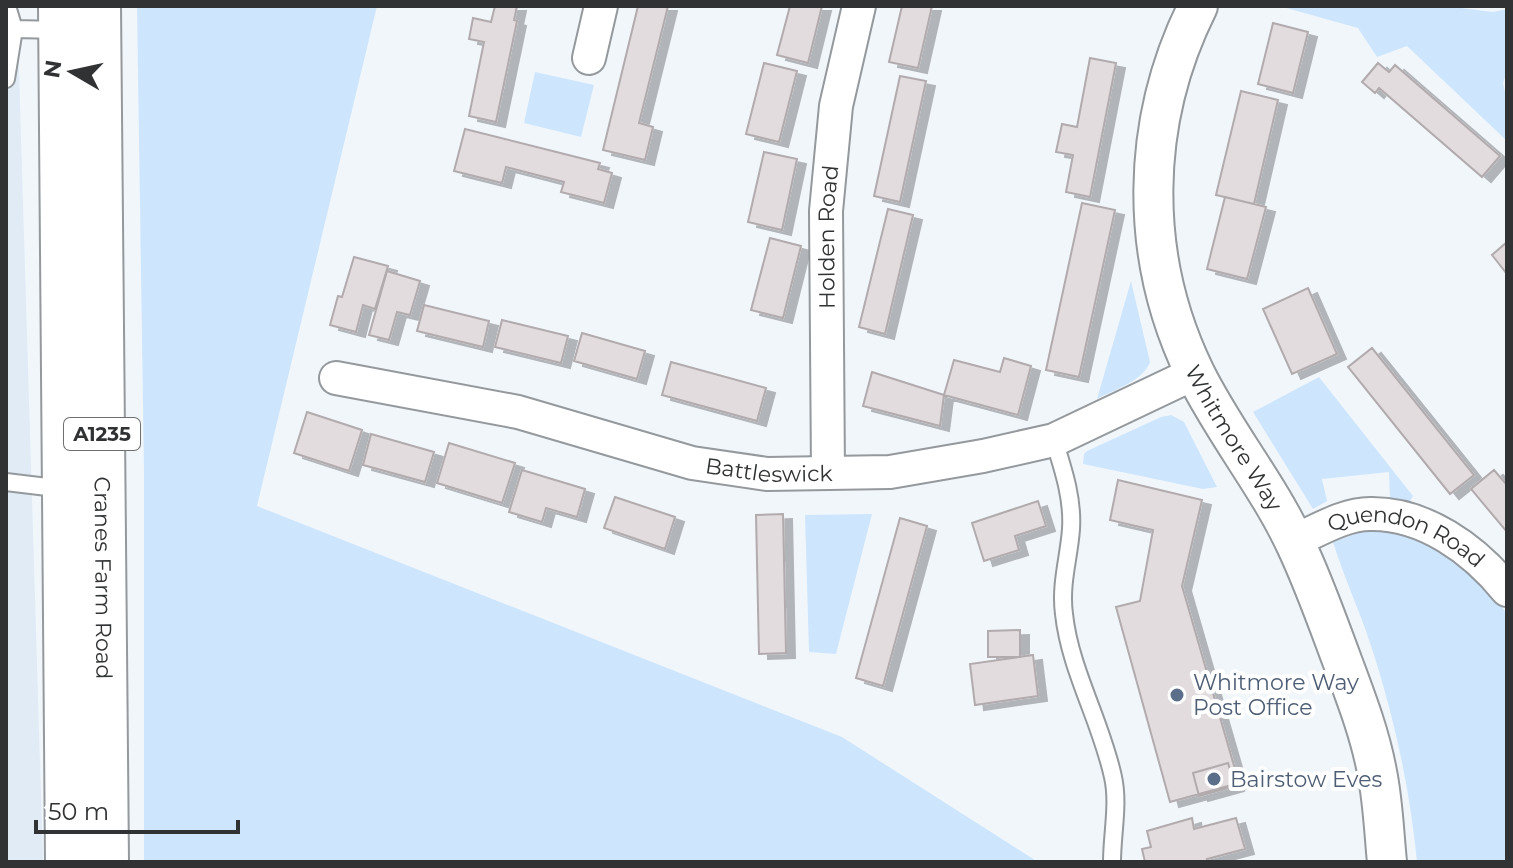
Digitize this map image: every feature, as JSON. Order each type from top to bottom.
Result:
[{"type":"main road","name":"Cranes Farm Road","points":[[98,6],[106,862]]},
{"type":"main road","name":"Cranes Farm Road","points":[[61,18],[68,862]]},
{"type":"street","points":[[589,58],[601,6]]},
{"type":"street","name":"Holden Road","points":[[828,473],[826,211],[836,106],[859,6]]},
{"type":"street","name":"Whitmore Way","points":[[1198,6],[1166,83],[1158,122],[1152,183],[1162,280],[1195,373],[1294,541],[1319,597],[1363,716],[1377,773],[1387,862]]},
{"type":"street","name":"Battleswick","points":[[336,378],[518,412],[692,463],[767,474],[890,472],[1054,440],[1195,373]]},
{"type":"street","name":"Quendon Road","points":[[1294,541],[1344,520],[1368,514],[1420,522],[1447,536],[1507,590]]},
{"type":"lane","points":[[6,79],[14,29],[7,6]]},
{"type":"lane","points":[[14,29],[61,18]]},
{"type":"lane","points":[[1054,440],[1066,478],[1071,512],[1063,575],[1063,612],[1069,644],[1114,781],[1112,862]]},
{"type":"lane","points":[[6,482],[66,489]]},
{"type":"shaded area","points":[[6,6],[17,6],[43,862],[6,862]]},
{"type":"shaded area","points":[[137,6],[377,6],[257,506],[842,737],[1038,862],[144,862],[144,471]]},
{"type":"shaded area","points":[[1279,6],[1445,6],[1493,12],[1507,9],[1507,72],[1503,83],[1507,101],[1507,141],[1407,46],[1377,57],[1358,28]]},
{"type":"shaded area","points":[[535,72],[594,85],[581,137],[524,123]]},
{"type":"shaded area","points":[[1131,281],[1150,362],[1135,380],[1097,399]]},
{"type":"shaded area","points":[[1319,377],[1413,496],[1410,501],[1390,499],[1389,472],[1322,479],[1327,501],[1313,509],[1253,412]]},
{"type":"shaded area","points":[[1171,415],[1184,422],[1217,487],[1203,489],[1083,464],[1087,451]]},
{"type":"shaded area","points":[[872,514],[836,654],[809,652],[805,515]]},
{"type":"shaded area","points":[[1366,530],[1410,533],[1441,547],[1490,586],[1507,615],[1507,862],[1417,862],[1405,780],[1387,699],[1367,633],[1333,542]]},
{"type":"building","points":[[495,6],[517,6],[514,20],[517,21],[496,122],[469,116],[484,42],[469,39],[473,18],[491,22]]},
{"type":"building","points":[[638,6],[668,6],[639,123],[653,127],[645,160],[603,150]]},
{"type":"building","points":[[790,6],[822,6],[808,63],[777,55]]},
{"type":"building","points":[[902,6],[932,6],[918,68],[889,62]]},
{"type":"building","points":[[1273,23],[1308,32],[1293,93],[1258,84]]},
{"type":"building","points":[[1090,58],[1116,63],[1090,197],[1066,192],[1073,155],[1056,152],[1062,124],[1077,127]]},
{"type":"building","points":[[764,63],[797,71],[779,142],[746,134]]},
{"type":"building","points":[[1378,63],[1389,72],[1395,65],[1500,156],[1482,177],[1379,88],[1375,93],[1362,82]]},
{"type":"building","points":[[900,76],[926,81],[900,202],[874,196]]},
{"type":"building","points":[[1241,91],[1278,100],[1254,204],[1216,195]]},
{"type":"building","points":[[465,129],[600,163],[598,169],[612,173],[604,203],[561,192],[564,182],[506,167],[502,183],[454,171]]},
{"type":"building","points":[[764,152],[797,159],[782,230],[748,222]]},
{"type":"building","points":[[1225,197],[1266,207],[1247,279],[1207,269]]},
{"type":"building","points":[[1082,203],[1115,210],[1079,377],[1046,370]]},
{"type":"building","points":[[888,209],[913,215],[885,334],[859,327]]},
{"type":"building","points":[[770,238],[801,246],[783,318],[751,310]]},
{"type":"building","points":[[1507,242],[1507,274],[1492,255]]},
{"type":"building","points":[[354,257],[388,266],[375,309],[363,305],[356,332],[330,325]]},
{"type":"building","points":[[387,271],[420,281],[410,315],[397,312],[389,340],[369,335]]},
{"type":"building","points":[[1308,288],[1337,354],[1292,374],[1263,309]]},
{"type":"building","points":[[424,305],[489,321],[483,347],[417,331]]},
{"type":"building","points":[[502,320],[568,336],[561,363],[495,347]]},
{"type":"building","points":[[582,333],[645,351],[637,379],[574,361]]},
{"type":"building","points":[[1372,348],[1474,475],[1450,494],[1348,367]]},
{"type":"building","points":[[1004,358],[1031,366],[1018,415],[944,395],[954,360],[1000,372]]},
{"type":"building","points":[[671,362],[766,388],[757,421],[662,395]]},
{"type":"building","points":[[872,372],[944,395],[940,426],[863,406]]},
{"type":"building","points":[[307,412],[362,430],[349,471],[294,453]]},
{"type":"building","points":[[371,434],[434,452],[425,482],[363,465]]},
{"type":"building","points":[[449,443],[515,463],[502,503],[437,483]]},
{"type":"building","points":[[522,470],[585,489],[577,517],[546,508],[542,522],[509,512]]},
{"type":"building","points":[[1494,470],[1507,485],[1507,532],[1471,489]]},
{"type":"building","name":"Whitmore Way Post Office","points":[[1118,480],[1202,500],[1182,586],[1239,783],[1170,802],[1116,607],[1140,601],[1153,530],[1110,520]]},
{"type":"building","points":[[615,497],[675,517],[665,549],[604,528]]},
{"type":"building","points":[[1038,501],[1046,526],[1015,536],[1019,550],[984,561],[972,523]]},
{"type":"building","points":[[783,514],[786,653],[759,654],[756,515]]},
{"type":"building","points":[[900,518],[927,526],[883,686],[856,678]]},
{"type":"building","points":[[1020,630],[1020,657],[988,657],[988,631]]},
{"type":"building","points":[[1033,655],[1038,696],[975,705],[970,664]]},
{"type":"building","name":"Bairstow Eves","points":[[1228,763],[1235,786],[1199,796],[1193,773]]},
{"type":"building","points":[[1192,818],[1194,829],[1236,818],[1245,849],[1207,859],[1208,862],[1145,862],[1142,849],[1151,847],[1147,831]]},
{"type":"place","name":"Whitmore Way Post Office","points":[[1177,695]]},
{"type":"place","name":"Bairstow Eves","points":[[1214,779]]}]
